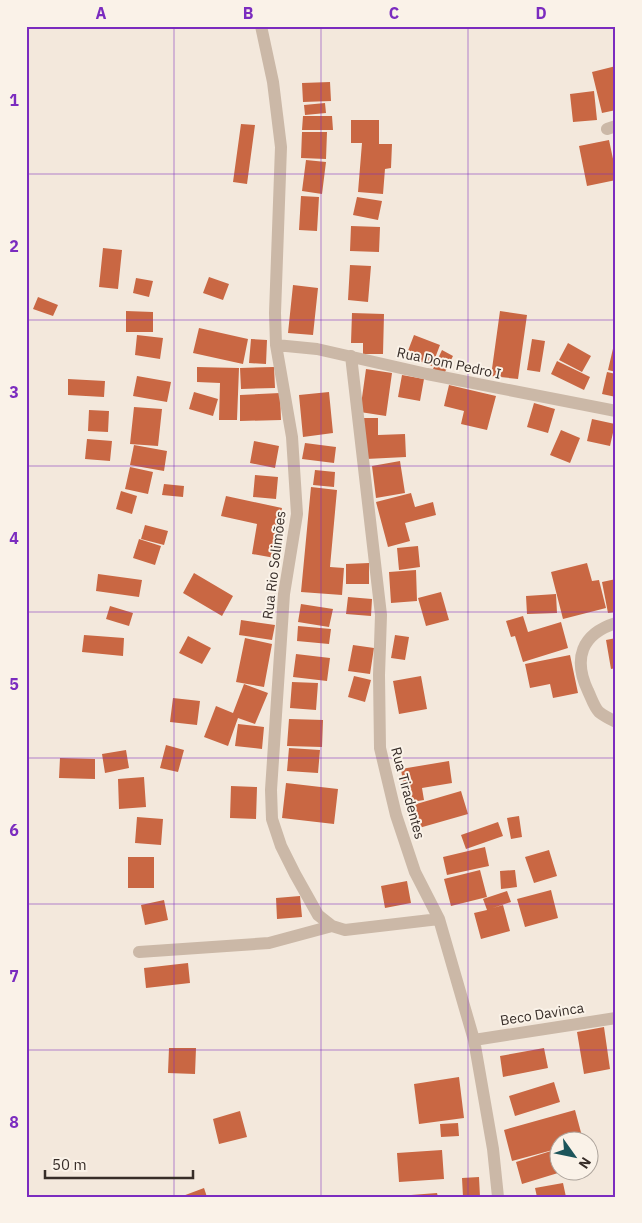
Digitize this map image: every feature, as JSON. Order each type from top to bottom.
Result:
[{"type":"street","name":"Rua Rio Solimões","points":[[260,26],[273,82],[281,147],[275,313],[276,345],[292,437],[297,514],[284,594],[271,790],[272,819],[281,846],[318,915],[332,926]]},
{"type":"street","name":"Rua Dom Pedro I","points":[[276,345],[318,349],[427,374],[616,412]]},
{"type":"street","name":"Rua Tiradentes","points":[[351,356],[381,615],[379,675],[380,748],[396,815],[415,872],[439,919],[474,1040],[493,1149],[498,1197]]},
{"type":"street","points":[[616,624],[605,627],[592,635],[581,655],[582,677],[597,710],[616,722]]},
{"type":"street","points":[[139,952],[269,943],[332,926],[345,930],[439,919]]},
{"type":"street","name":"Beco Davinca","points":[[474,1040],[616,1018]]},
{"type":"building","points":[[616,66],[616,110],[602,113],[592,72]]},
{"type":"building","points":[[330,82],[331,101],[303,102],[302,83]]},
{"type":"building","points":[[594,91],[597,120],[573,122],[570,94]]},
{"type":"building","points":[[325,103],[326,113],[305,115],[304,105]]},
{"type":"building","points":[[303,116],[332,116],[333,130],[302,130]]},
{"type":"building","points":[[351,120],[379,120],[379,144],[392,144],[391,168],[385,169],[383,194],[358,192],[362,143],[351,143]]},
{"type":"building","points":[[241,124],[255,125],[247,184],[233,182]]},
{"type":"building","points":[[302,132],[327,132],[326,159],[301,158]]},
{"type":"building","points":[[609,140],[616,180],[587,186],[579,146]]},
{"type":"building","points":[[306,160],[326,162],[322,194],[302,191]]},
{"type":"building","points":[[301,196],[319,197],[317,231],[299,230]]},
{"type":"building","points":[[357,197],[382,201],[378,220],[353,215]]},
{"type":"building","points":[[351,226],[380,227],[379,252],[350,251]]},
{"type":"building","points":[[103,248],[122,250],[118,289],[99,287]]},
{"type":"building","points":[[350,265],[371,266],[368,302],[348,300]]},
{"type":"building","points":[[209,277],[229,284],[223,300],[203,293]]},
{"type":"building","points":[[136,278],[153,281],[149,297],[133,293]]},
{"type":"building","points":[[293,285],[318,288],[313,335],[288,333]]},
{"type":"building","points":[[38,297],[58,305],[53,316],[33,309]]},
{"type":"building","points":[[126,311],[153,312],[153,332],[126,332]]},
{"type":"building","points":[[500,311],[527,315],[518,379],[491,376]]},
{"type":"building","points":[[352,313],[384,314],[383,354],[363,354],[363,343],[351,343]]},
{"type":"building","points":[[199,328],[248,339],[243,364],[193,353]]},
{"type":"building","points":[[137,335],[163,338],[160,359],[135,355]]},
{"type":"building","points":[[414,335],[440,345],[432,366],[406,356]]},
{"type":"building","points":[[251,339],[267,340],[266,364],[249,363]]},
{"type":"building","points":[[532,339],[545,341],[540,372],[527,370]]},
{"type":"building","points":[[616,340],[616,372],[608,370]]},
{"type":"building","points":[[568,343],[591,356],[582,372],[559,360]]},
{"type":"building","points":[[442,350],[453,356],[444,374],[433,369]]},
{"type":"building","points":[[557,361],[590,377],[584,390],[551,374]]},
{"type":"building","points":[[197,367],[239,368],[237,420],[219,420],[220,383],[197,382]]},
{"type":"building","points":[[274,367],[275,388],[241,389],[240,368]]},
{"type":"building","points":[[366,369],[392,373],[386,416],[360,412]]},
{"type":"building","points":[[607,372],[616,374],[616,397],[602,394]]},
{"type":"building","points":[[402,375],[424,379],[420,401],[398,397]]},
{"type":"building","points":[[137,376],[171,382],[167,402],[133,396]]},
{"type":"building","points":[[68,379],[105,381],[104,397],[68,395]]},
{"type":"building","points":[[449,385],[496,396],[487,430],[461,424],[464,411],[444,406]]},
{"type":"building","points":[[194,392],[218,399],[213,416],[189,409]]},
{"type":"building","points":[[329,392],[333,433],[303,437],[299,395]]},
{"type":"building","points":[[280,393],[281,420],[240,421],[240,395]]},
{"type":"building","points":[[534,403],[555,409],[548,433],[527,427]]},
{"type":"building","points":[[134,407],[162,409],[158,446],[130,444]]},
{"type":"building","points":[[89,410],[109,411],[108,432],[88,431]]},
{"type":"building","points":[[363,418],[378,418],[378,435],[405,434],[406,457],[366,459]]},
{"type":"building","points":[[592,419],[615,424],[610,446],[587,441]]},
{"type":"building","points":[[561,430],[580,438],[570,463],[550,455]]},
{"type":"building","points":[[87,439],[112,441],[110,461],[85,459]]},
{"type":"building","points":[[254,441],[279,446],[275,468],[250,463]]},
{"type":"building","points":[[305,443],[336,447],[334,463],[302,459]]},
{"type":"building","points":[[134,445],[167,451],[164,471],[130,465]]},
{"type":"building","points":[[400,461],[405,493],[376,498],[372,466]]},
{"type":"building","points":[[130,467],[153,472],[148,494],[125,489]]},
{"type":"building","points":[[315,470],[335,472],[334,487],[313,485]]},
{"type":"building","points":[[255,475],[278,477],[276,499],[253,497]]},
{"type":"building","points":[[164,484],[184,486],[183,497],[162,495]]},
{"type":"building","points":[[311,487],[337,490],[330,567],[344,568],[342,595],[301,592]]},
{"type":"building","points":[[121,491],[137,496],[132,514],[116,509]]},
{"type":"building","points":[[411,493],[415,507],[433,502],[436,515],[405,523],[410,541],[388,547],[376,502]]},
{"type":"building","points":[[226,496],[282,508],[278,529],[281,529],[275,558],[252,554],[257,524],[221,516]]},
{"type":"building","points":[[145,525],[168,531],[164,545],[141,539]]},
{"type":"building","points":[[139,539],[161,546],[155,565],[133,558]]},
{"type":"building","points":[[418,546],[420,567],[399,570],[397,548]]},
{"type":"building","points":[[369,563],[369,584],[346,584],[346,564]]},
{"type":"building","points":[[587,563],[592,581],[599,580],[606,608],[563,619],[551,572]]},
{"type":"building","points":[[416,570],[417,601],[391,603],[389,572]]},
{"type":"building","points":[[194,573],[233,596],[222,616],[183,593]]},
{"type":"building","points":[[98,574],[142,580],[139,597],[96,591]]},
{"type":"building","points":[[616,579],[616,612],[608,613],[602,582]]},
{"type":"building","points":[[441,592],[449,620],[426,626],[418,598]]},
{"type":"building","points":[[556,594],[557,613],[527,614],[526,596]]},
{"type":"building","points":[[348,597],[372,599],[371,616],[346,614]]},
{"type":"building","points":[[301,604],[333,609],[329,627],[298,622]]},
{"type":"building","points":[[110,606],[133,613],[129,626],[106,619]]},
{"type":"building","points":[[523,616],[528,632],[561,622],[568,648],[523,662],[515,636],[511,637],[506,621]]},
{"type":"building","points":[[241,620],[275,625],[272,640],[239,635]]},
{"type":"building","points":[[298,626],[331,629],[329,644],[297,641]]},
{"type":"building","points":[[84,635],[124,638],[123,656],[82,652]]},
{"type":"building","points":[[395,635],[409,637],[405,660],[391,658]]},
{"type":"building","points":[[188,636],[211,648],[202,664],[179,653]]},
{"type":"building","points":[[245,638],[272,644],[264,687],[236,682]]},
{"type":"building","points":[[616,638],[616,668],[611,669],[606,640]]},
{"type":"building","points":[[353,645],[374,648],[370,674],[348,671]]},
{"type":"building","points":[[296,654],[330,658],[327,681],[293,677]]},
{"type":"building","points":[[570,655],[578,693],[553,698],[550,684],[530,688],[525,664]]},
{"type":"building","points":[[354,676],[371,680],[365,702],[348,697]]},
{"type":"building","points":[[421,676],[427,709],[399,714],[393,681]]},
{"type":"building","points":[[292,682],[318,683],[316,710],[290,708]]},
{"type":"building","points":[[244,684],[268,693],[255,724],[238,718],[228,746],[204,737],[216,706],[233,713]]},
{"type":"building","points":[[173,698],[200,701],[197,725],[170,722]]},
{"type":"building","points":[[289,719],[323,720],[322,747],[287,746]]},
{"type":"building","points":[[238,724],[264,727],[262,749],[235,746]]},
{"type":"building","points":[[166,745],[184,750],[178,772],[160,768]]},
{"type":"building","points":[[289,748],[320,750],[318,773],[287,771]]},
{"type":"building","points":[[126,750],[129,768],[105,773],[102,754]]},
{"type":"building","points":[[60,758],[95,759],[95,779],[59,778]]},
{"type":"building","points":[[449,761],[452,783],[422,788],[424,800],[406,803],[401,769]]},
{"type":"building","points":[[144,777],[146,807],[119,809],[118,779]]},
{"type":"building","points":[[286,783],[338,789],[334,824],[282,818]]},
{"type":"building","points":[[231,786],[257,787],[256,819],[230,818]]},
{"type":"building","points":[[461,791],[468,814],[412,830],[406,807]]},
{"type":"building","points":[[519,816],[522,837],[511,839],[507,818]]},
{"type":"building","points":[[137,817],[163,819],[161,845],[135,843]]},
{"type":"building","points":[[498,822],[503,836],[466,849],[461,835]]},
{"type":"building","points":[[485,847],[489,866],[447,875],[443,857]]},
{"type":"building","points":[[549,850],[557,876],[534,883],[525,857]]},
{"type":"building","points":[[128,857],[154,857],[154,888],[128,888]]},
{"type":"building","points":[[480,870],[487,897],[451,906],[444,879]]},
{"type":"building","points":[[515,870],[517,887],[501,889],[500,871]]},
{"type":"building","points":[[407,881],[411,903],[385,908],[381,886]]},
{"type":"building","points":[[551,890],[558,918],[525,927],[517,899]]},
{"type":"building","points":[[507,891],[511,902],[493,908],[503,905],[510,931],[481,939],[474,913],[487,910],[483,899]]},
{"type":"building","points":[[300,896],[302,917],[277,919],[276,898]]},
{"type":"building","points":[[164,900],[168,920],[145,925],[141,905]]},
{"type":"building","points":[[188,963],[190,983],[146,988],[144,968]]},
{"type":"building","points":[[604,1027],[610,1069],[584,1074],[577,1032]]},
{"type":"building","points":[[169,1048],[196,1048],[195,1074],[168,1073]]},
{"type":"building","points":[[544,1048],[548,1068],[503,1077],[500,1056]]},
{"type":"building","points":[[459,1077],[464,1118],[419,1124],[414,1084]]},
{"type":"building","points":[[554,1082],[560,1102],[515,1116],[509,1096]]},
{"type":"building","points":[[575,1110],[580,1130],[550,1130],[550,1151],[512,1161],[504,1130]]},
{"type":"building","points":[[240,1111],[247,1137],[219,1144],[213,1119]]},
{"type":"building","points":[[458,1123],[459,1136],[441,1137],[440,1124]]},
{"type":"building","points":[[442,1150],[444,1179],[399,1182],[397,1153]]},
{"type":"building","points":[[550,1151],[550,1175],[522,1184],[516,1162]]},
{"type":"building","points":[[479,1177],[480,1197],[463,1197],[462,1178]]},
{"type":"building","points":[[563,1183],[566,1197],[537,1197],[535,1188]]},
{"type":"building","points":[[204,1188],[207,1197],[180,1197]]},
{"type":"building","points":[[437,1193],[438,1197],[411,1197],[411,1195]]}]
